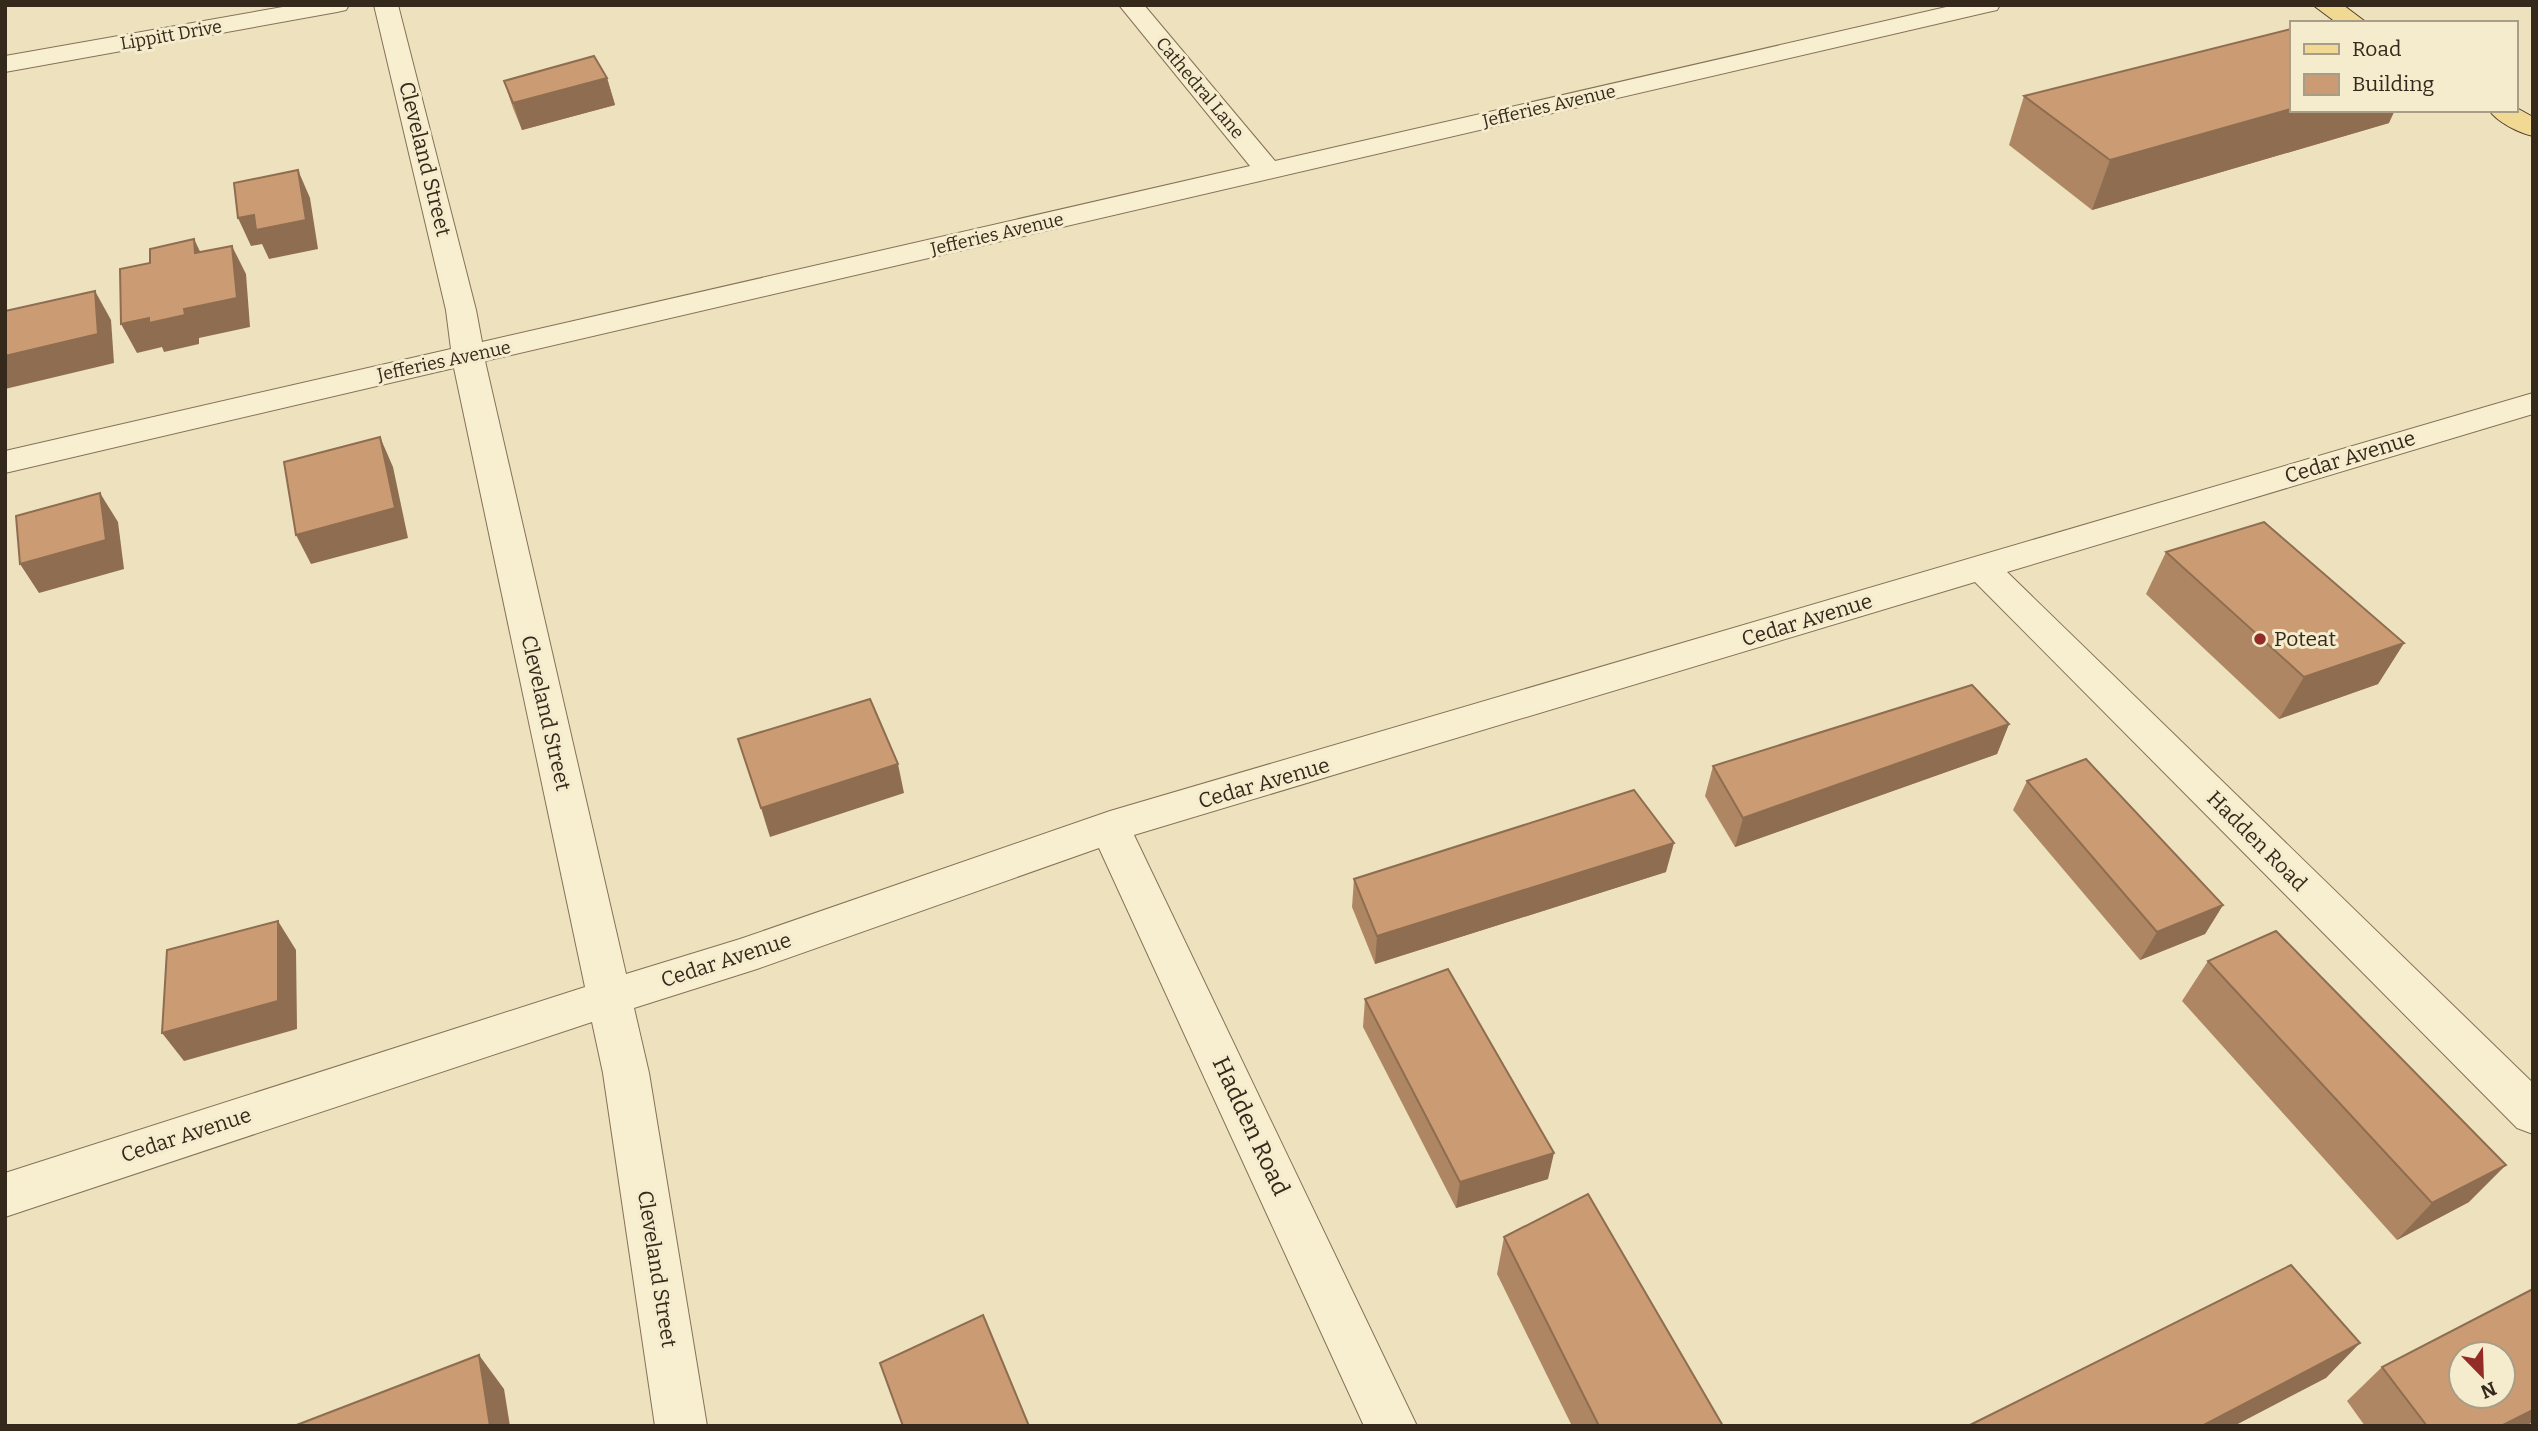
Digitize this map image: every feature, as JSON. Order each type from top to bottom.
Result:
[{"type":"main road","points":[[2325,5],[2352,21]]},
{"type":"main road","points":[[2505,112],[2533,128]]},
{"type":"street","name":"Lippitt Drive","points":[[5,64],[337,5]]},
{"type":"street","name":"Cleveland Street","points":[[386,5],[461,310],[474,393],[626,1073],[681,1426]]},
{"type":"street","name":"Cathedral Lane","points":[[1131,5],[1269,171]]},
{"type":"street","name":"Jefferies Avenue","points":[[5,462],[1988,5]]},
{"type":"street","name":"Cedar Avenue","points":[[5,1195],[488,1036],[742,956],[1110,827],[2533,403]]},
{"type":"street","name":"Hadden Road","points":[[1982,568],[2533,1114]]},
{"type":"street","name":"Hadden Road","points":[[1110,827],[1391,1426]]},
{"type":"building","points":[[2290,29],[2290,109],[2110,160],[2024,96]]},
{"type":"building","points":[[594,56],[607,78],[513,103],[504,81]]},
{"type":"building","points":[[298,170],[306,220],[256,230],[254,215],[238,218],[234,183]]},
{"type":"building","points":[[194,239],[195,253],[232,246],[237,298],[184,309],[185,315],[149,323],[149,318],[121,324],[120,269],[150,263],[150,249]]},
{"type":"building","points":[[95,291],[98,334],[5,356],[5,311]]},
{"type":"building","points":[[380,437],[395,508],[296,535],[284,462]]},
{"type":"building","points":[[100,493],[106,540],[20,564],[16,516]]},
{"type":"building","points":[[2264,522],[2404,643],[2304,677],[2166,552]]},
{"type":"building","points":[[1972,685],[2009,724],[1743,818],[1713,766]]},
{"type":"building","points":[[870,699],[898,764],[761,808],[738,739]]},
{"type":"building","points":[[2086,759],[2223,905],[2157,932],[2027,781]]},
{"type":"building","points":[[1634,790],[1674,843],[1377,936],[1354,879]]},
{"type":"building","points":[[278,921],[278,1001],[162,1033],[167,950]]},
{"type":"building","points":[[2276,931],[2506,1165],[2432,1203],[2208,961]]},
{"type":"building","points":[[1448,969],[1554,1153],[1460,1182],[1365,999]]},
{"type":"building","points":[[1588,1194],[1723,1426],[1599,1426],[1504,1237]]},
{"type":"building","points":[[2291,1265],[2360,1343],[2202,1426],[1968,1426]]},
{"type":"building","points":[[2533,1289],[2533,1410],[2501,1426],[2427,1426],[2382,1367]]},
{"type":"building","points":[[983,1315],[1029,1426],[903,1426],[880,1363]]},
{"type":"building","points":[[479,1355],[490,1426],[294,1426]]},
{"type":"place","name":"Poteat","points":[[2260,639]]}]
